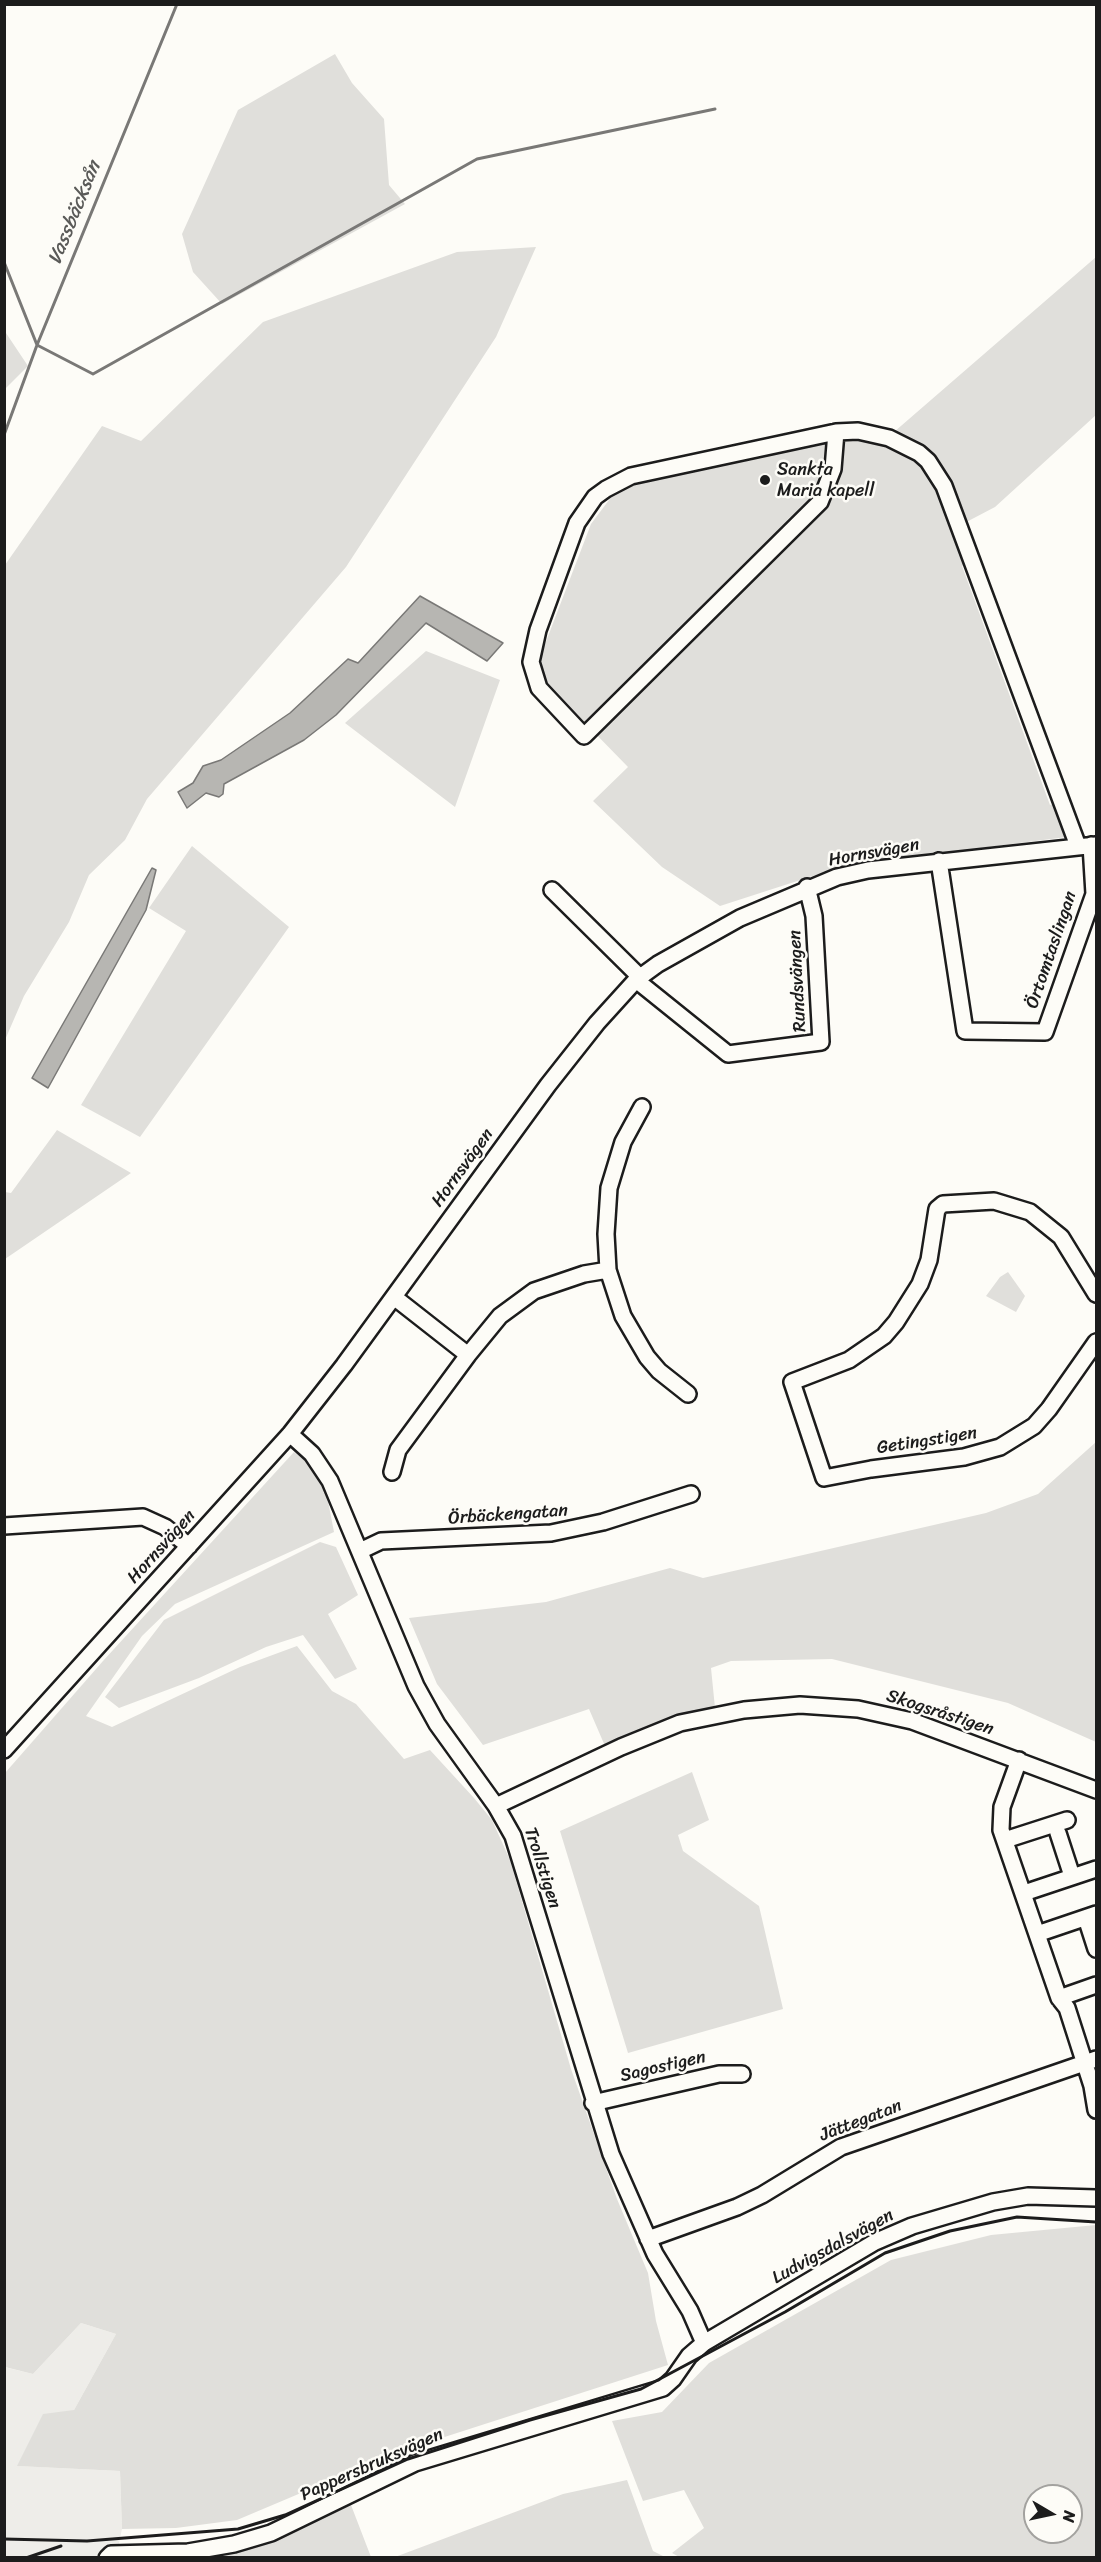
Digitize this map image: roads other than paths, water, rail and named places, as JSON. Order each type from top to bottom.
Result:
[{"type":"street","points":[[836,432],[833,469],[820,502],[584,736],[539,688],[532,672],[532,653],[577,523],[596,497],[617,481],[631,476],[836,432],[874,433],[905,444],[923,457],[944,486],[1088,845]]},
{"type":"street","name":"Hornsvägen","points":[[4,1750],[290,1434],[394,1298],[548,1086],[597,1023],[638,978],[701,938],[807,887],[868,870],[1088,845]]},
{"type":"street","name":"Örtomtaslingan","points":[[939,861],[965,1031],[1045,1032],[1094,894],[1088,845]]},
{"type":"street","name":"Rundsvängen","points":[[638,978],[728,1054],[821,1042],[814,916],[807,887]]},
{"type":"street","points":[[552,890],[638,978]]},
{"type":"street","points":[[642,1107],[623,1142],[609,1188],[606,1234],[608,1270],[623,1316],[646,1357],[659,1371],[688,1394]]},
{"type":"street","name":"Getingstigen","points":[[1096,1294],[1061,1237],[1030,1212],[1003,1203],[976,1200],[951,1202],[937,1209],[929,1260],[920,1284],[896,1322],[884,1336],[849,1360],[792,1382],[824,1478],[871,1469],[964,1457],[1000,1447],[1034,1426],[1049,1409],[1096,1342]]},
{"type":"street","points":[[392,1472],[398,1450],[468,1355],[500,1316],[534,1291],[584,1274],[608,1270]]},
{"type":"street","points":[[394,1298],[468,1355]]},
{"type":"street","name":"Trollstigen","points":[[290,1434],[322,1468],[338,1497],[416,1686],[437,1724],[496,1806],[513,1836],[593,2103],[611,2154],[648,2239],[690,2312],[704,2343]]},
{"type":"street","name":"Örbäckengatan","points":[[360,1551],[381,1541],[551,1533],[603,1522],[691,1494]]},
{"type":"street","points":[[4,1526],[143,1517],[165,1527],[189,1546]]},
{"type":"street","name":"Skogsråstigen","points":[[496,1806],[621,1747],[680,1723],[710,1715],[771,1707],[827,1706],[887,1715],[940,1730],[1096,1790]]},
{"type":"street","points":[[1019,1760],[1000,1819],[1005,1840],[1059,1998],[1067,2008],[1091,2061],[1096,2110]]},
{"type":"street","points":[[1005,1840],[1067,1820]]},
{"type":"street","points":[[1058,1833],[1072,1876]]},
{"type":"street","points":[[1024,1893],[1096,1869]]},
{"type":"street","points":[[1037,1934],[1091,1916],[1096,1949]]},
{"type":"street","points":[[1059,1998],[1096,1985]]},
{"type":"street","name":"Jättegatan","points":[[648,2239],[762,2196],[841,2146],[1091,2061]]},
{"type":"street","name":"Sagostigen","points":[[593,2103],[719,2074],[742,2074]]},
{"type":"street","name":"Ludvigsdalsvägen","points":[[704,2343],[875,2242],[912,2226],[993,2202],[1028,2196],[1096,2198]]},
{"type":"street","name":"Pappersbruksvägen","points":[[107,2558],[111,2554],[188,2552],[234,2544],[271,2533],[415,2463],[663,2388],[673,2379],[688,2356],[704,2343]]},
{"type":"waterway","name":"Vassbäcksån","points":[[4,435],[37,345],[177,4]]},
{"type":"waterway","points":[[4,262],[37,345],[93,374],[477,159],[715,109]]},
{"type":"railway","points":[[4,2539],[87,2541],[238,2529],[285,2515],[408,2459],[530,2420],[641,2389],[785,2312],[885,2253],[950,2231],[1017,2217],[1096,2222]]},
{"type":"railway","points":[[26,2558],[61,2546]]},
{"type":"place","name":"Sankta Maria kapell","points":[[765,480]]}]
